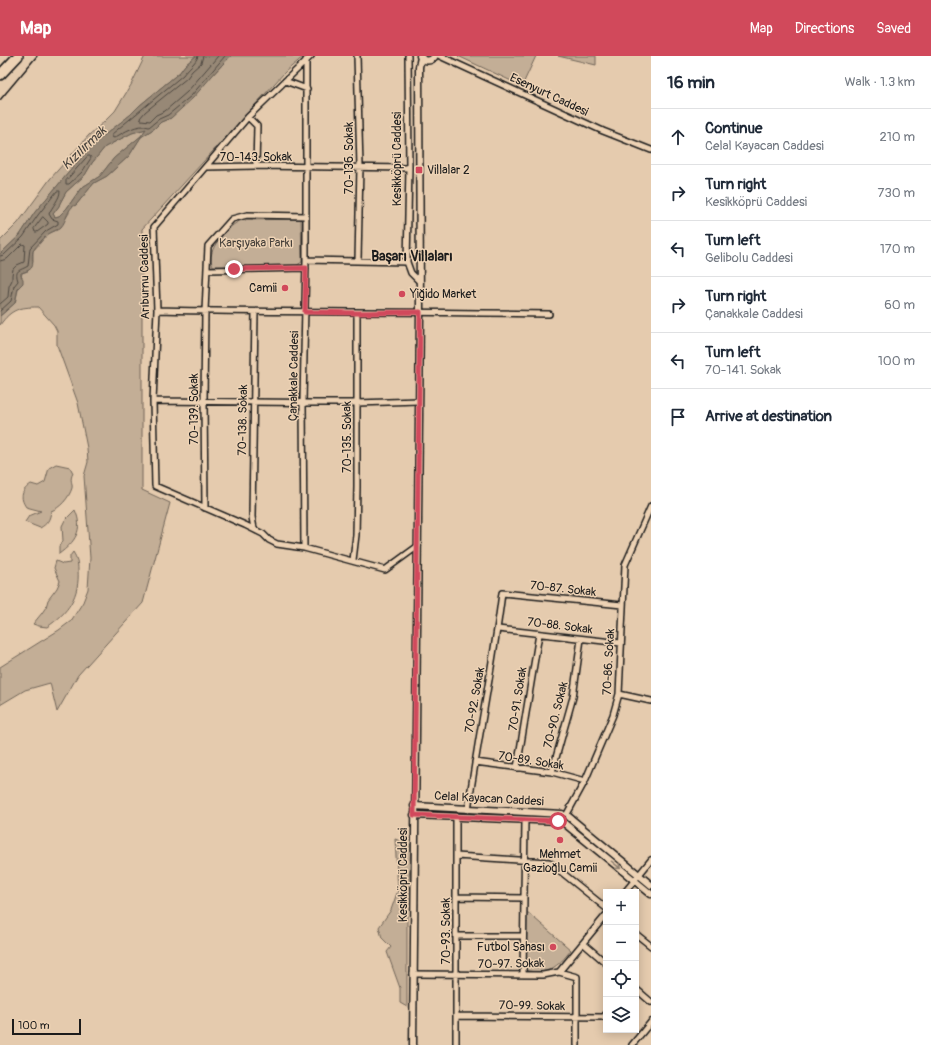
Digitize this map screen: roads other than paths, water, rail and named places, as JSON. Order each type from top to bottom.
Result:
[{"type":"highway","points":[[0,70],[11,56]]},
{"type":"highway","points":[[0,75],[18,56]]},
{"type":"street","name":"Arıburnu Caddesi","points":[[205,508],[155,486],[153,401],[157,310],[154,227],[248,117],[311,56]]},
{"type":"street","name":"70-136. Sokak","points":[[357,56],[360,166],[358,260]]},
{"type":"street","name":"Kesikköprü Caddesi","points":[[406,262],[409,168],[408,56]]},
{"type":"street","name":"Kesikköprü Caddesi","points":[[413,1045],[414,806],[420,312],[420,56]]},
{"type":"street","points":[[420,56],[427,61],[431,60],[435,56]]},
{"type":"street","name":"Esenyurt Caddesi","points":[[440,56],[603,131],[651,150]]},
{"type":"street","name":"Çanakkale Caddesi","points":[[304,548],[303,402],[306,268],[306,60]]},
{"type":"street","points":[[285,81],[307,89]]},
{"type":"street","points":[[248,117],[257,126],[256,166]]},
{"type":"street","points":[[409,168],[420,164]]},
{"type":"street","name":"70-143. Sokak","points":[[206,167],[360,166],[409,168]]},
{"type":"street","points":[[409,168],[420,172]]},
{"type":"street","name":"70-139. Sokak","points":[[205,508],[205,311],[208,246],[232,219],[247,215],[306,216]]},
{"type":"street","points":[[306,260],[406,262],[411,273],[420,282]]},
{"type":"street","points":[[207,270],[306,268]]},
{"type":"street","points":[[157,310],[549,314]]},
{"type":"street","name":"70-138. Sokak","points":[[254,529],[252,517],[255,312]]},
{"type":"street","name":"70-135. Sokak","points":[[353,560],[356,519],[358,313]]},
{"type":"street","points":[[153,401],[303,402],[357,404],[419,402]]},
{"type":"street","name":"70-86. Sokak","points":[[566,815],[585,781],[614,716],[619,694],[625,565],[651,506]]},
{"type":"street","points":[[205,508],[254,529],[277,544],[304,548],[353,560],[385,570],[418,546]]},
{"type":"street","name":"70-87. Sokak","points":[[502,593],[622,605]]},
{"type":"street","name":"70-92. Sokak","points":[[468,810],[498,629],[502,593]]},
{"type":"street","name":"70-88. Sokak","points":[[498,629],[621,644]]},
{"type":"street","name":"70-91. Sokak","points":[[518,768],[539,634]]},
{"type":"street","name":"70-90. Sokak","points":[[552,772],[573,697],[581,639]]},
{"type":"street","points":[[619,694],[651,701]]},
{"type":"street","name":"70-89. Sokak","points":[[475,762],[552,772],[585,781]]},
{"type":"street","name":"Celal Kayacan Caddesi","points":[[414,806],[566,815]]},
{"type":"street","name":"Celal Kayacan Caddesi","points":[[414,815],[562,822]]},
{"type":"street","points":[[651,885],[637,877],[562,822],[559,817],[566,815],[637,877],[651,894]]},
{"type":"street","name":"70-93. Sokak","points":[[456,817],[456,1045]]},
{"type":"street","points":[[523,975],[525,820]]},
{"type":"street","points":[[456,856],[549,862],[603,906]]},
{"type":"street","points":[[627,889],[651,860]]},
{"type":"street","points":[[456,897],[524,898]]},
{"type":"street","name":"70-97. Sokak","points":[[413,974],[542,975],[559,972],[584,944],[603,919]]},
{"type":"street","points":[[456,936],[524,936]]},
{"type":"street","points":[[639,936],[651,946]]},
{"type":"street","points":[[584,944],[604,961]]},
{"type":"street","points":[[559,972],[577,976],[577,1045]]},
{"type":"street","points":[[639,992],[651,1002]]},
{"type":"street","name":"70-99. Sokak","points":[[456,1016],[603,1017]]},
{"type":"street","points":[[632,1045],[651,1022]]},
{"type":"water","name":"Kızılırmak","points":[[196,56],[231,56],[193,98],[171,118],[161,122],[141,137],[129,156],[107,176],[94,183],[76,205],[71,208],[61,227],[48,234],[38,244],[33,251],[32,267],[21,273],[23,283],[18,288],[15,303],[0,316],[0,254],[20,235],[35,212],[97,141],[180,72],[185,65]],"holes":[[[146,129],[141,136],[114,158],[100,176],[81,188],[67,208],[59,216],[55,217],[53,214],[66,192],[85,175],[92,163],[105,147],[132,133]]]},
{"type":"railway","points":[[0,100],[37,56]]},
{"type":"place","name":"Villalar 2","points":[[419,170]]},
{"type":"place","name":"Camii","points":[[285,288]]},
{"type":"place","name":"Yiğido Market","points":[[402,294]]},
{"type":"place","name":"Mehmet Gazioğlu Camii","points":[[560,840]]},
{"type":"place","name":"Futbol Sahası","points":[[553,947]]},
{"type":"district","name":"Başarı Villaları","points":[[412,256]]},
{"type":"park label","name":"Karşıyaka Parkı","points":[[256,243]]}]
